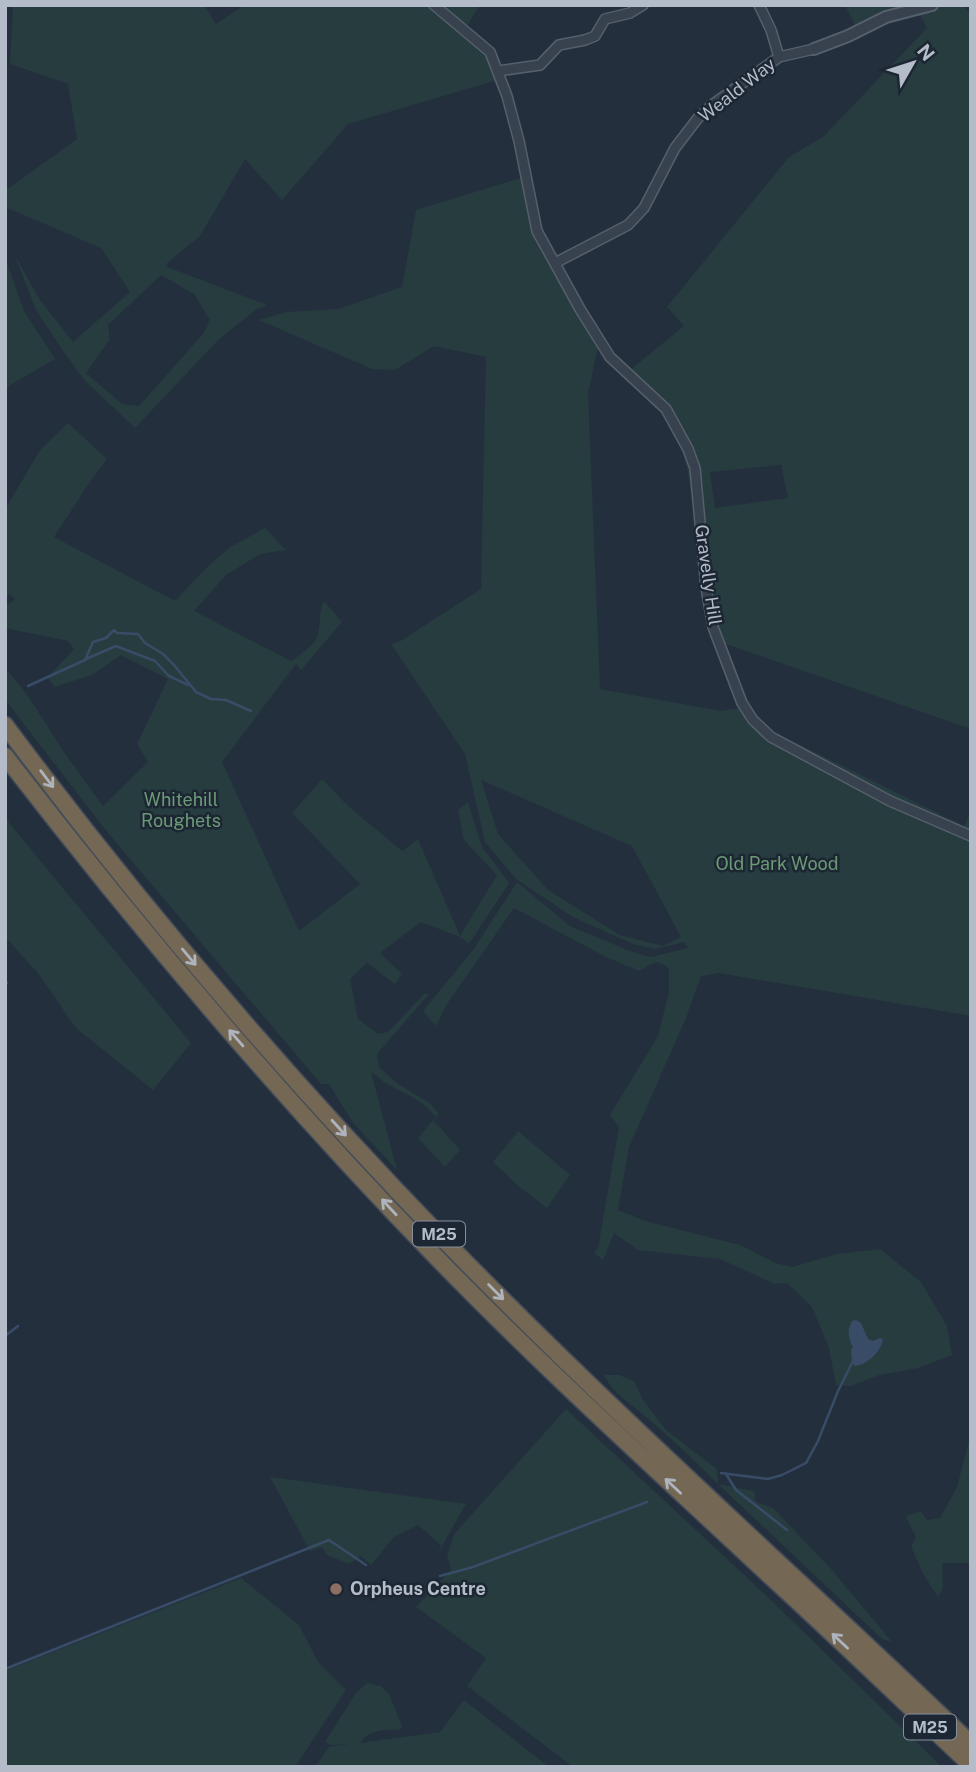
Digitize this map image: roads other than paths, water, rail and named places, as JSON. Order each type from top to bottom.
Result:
[{"type":"highway","name":"M25","points":[[5,725],[107,857],[183,949],[313,1099],[423,1217],[589,1383],[971,1744]]},
{"type":"highway","name":"M25","points":[[5,756],[202,1000],[310,1122],[431,1251],[563,1383],[971,1765]]},
{"type":"highway","name":"M25","points":[[889,1688],[958,1767]]},
{"type":"highway","name":"M25","points":[[923,1698],[971,1737]]},
{"type":"street","name":"Gravelly Hill","points":[[434,5],[490,52],[507,96],[519,141],[537,231],[580,309],[611,357],[666,409],[688,449],[695,468],[706,588],[713,627],[752,720],[771,737],[890,801],[971,836]]},
{"type":"street","points":[[498,71],[540,65],[559,45],[595,36],[605,19],[630,13],[643,5]]},
{"type":"street","points":[[759,5],[771,30],[779,57]]},
{"type":"street","name":"Weald Way","points":[[555,262],[628,225],[644,208],[675,148],[698,118],[722,97],[779,57],[814,49],[886,17],[932,5]]},
{"type":"water","points":[[852,1321],[861,1323],[868,1339],[883,1339],[873,1357],[855,1366],[852,1363],[853,1347],[849,1331]]},
{"type":"waterway","points":[[28,686],[85,660],[93,642],[106,638],[114,630],[117,633],[138,634],[145,643],[163,654],[196,692],[211,699],[226,700],[251,711]]},
{"type":"waterway","points":[[86,659],[116,646],[155,661],[169,676],[188,685]]},
{"type":"waterway","points":[[5,1336],[18,1326]]},
{"type":"waterway","points":[[721,1473],[768,1479],[806,1463],[852,1363]]},
{"type":"waterway","points":[[726,1474],[736,1490],[787,1530]]},
{"type":"waterway","points":[[440,1576],[473,1567],[647,1502]]},
{"type":"waterway","points":[[5,1669],[329,1540],[366,1565]]},
{"type":"place","name":"Orpheus Centre","points":[[336,1589]]},
{"type":"park label","name":"Whitehill Roughets","points":[[181,810]]},
{"type":"park label","name":"Old Park Wood","points":[[777,864]]}]
